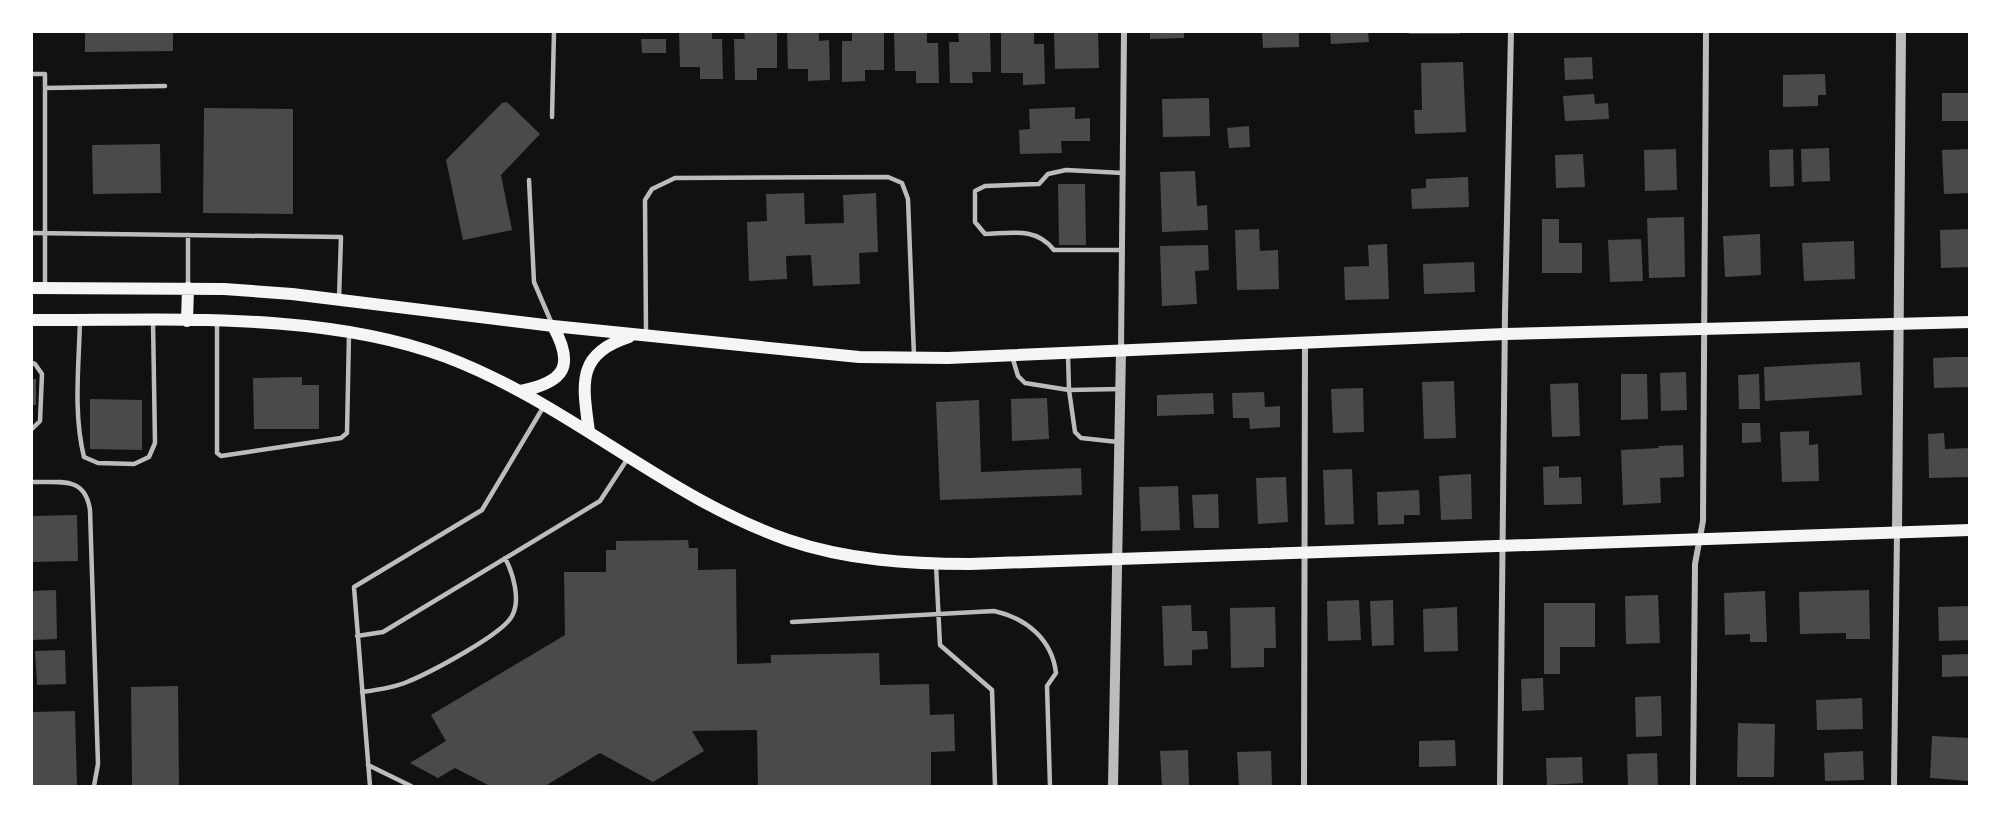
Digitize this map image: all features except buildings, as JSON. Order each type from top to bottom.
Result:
[{"type":"main road","points":[[32,288],[188,288],[246,291],[339,299],[641,335],[860,357],[914,359],[1505,334],[1970,322]]},
{"type":"main road","points":[[187,321],[188,288]]},
{"type":"main road","points":[[32,320],[265,323],[349,332],[401,342],[468,366],[522,391],[628,457],[727,513],[789,540],[861,557],[936,564],[1970,530]]},
{"type":"main road","points":[[522,391],[548,383],[562,369],[565,360],[564,350],[553,326]]},
{"type":"main road","points":[[590,432],[585,402],[585,379],[592,360],[604,347],[641,335]]},
{"type":"street","points":[[1113,786],[1124,32]]},
{"type":"street","points":[[1500,786],[1511,32]]},
{"type":"street","points":[[1693,786],[1695,564],[1703,521],[1706,32]]},
{"type":"street","points":[[1894,786],[1901,32]]},
{"type":"street","points":[[1304,786],[1305,342]]},
{"type":"lane","points":[[552,117],[554,32]]},
{"type":"lane","points":[[32,74],[45,74],[45,288]]},
{"type":"lane","points":[[45,88],[165,86]]},
{"type":"lane","points":[[1122,250],[1054,250],[1046,240],[1029,233],[985,234],[975,222],[975,191],[985,186],[1039,184],[1048,174],[1066,170],[1123,173]]},
{"type":"lane","points":[[641,335],[645,200],[652,189],[675,178],[888,177],[902,183],[908,199],[914,359]]},
{"type":"lane","points":[[529,180],[534,282],[553,326]]},
{"type":"lane","points":[[32,233],[342,237],[339,299]]},
{"type":"lane","points":[[188,235],[188,288]]},
{"type":"lane","points":[[80,320],[78,420],[79,438],[84,457],[98,463],[134,464],[149,457],[155,443],[153,321]]},
{"type":"lane","points":[[217,321],[217,453],[221,456],[341,438],[347,433],[349,332]]},
{"type":"lane","points":[[1068,354],[1069,390],[1075,432],[1081,438],[1119,442]]},
{"type":"lane","points":[[1012,356],[1018,376],[1025,383],[1069,390],[1120,389]]},
{"type":"lane","points":[[32,363],[42,374],[40,421],[32,429]]},
{"type":"lane","points":[[370,786],[354,587],[482,510],[545,404]]},
{"type":"lane","points":[[357,636],[384,632],[600,501],[628,457]]},
{"type":"lane","points":[[32,482],[71,483],[81,488],[88,497],[98,764],[94,786]]},
{"type":"lane","points":[[362,692],[406,683],[455,657],[502,627],[513,616],[516,602],[513,579],[505,558]]},
{"type":"lane","points":[[936,564],[940,645],[992,690],[995,786]]},
{"type":"lane","points":[[792,622],[994,611],[1031,626],[1055,660],[1056,673],[1047,686],[1050,786]]},
{"type":"lane","points":[[368,765],[411,786]]}]
